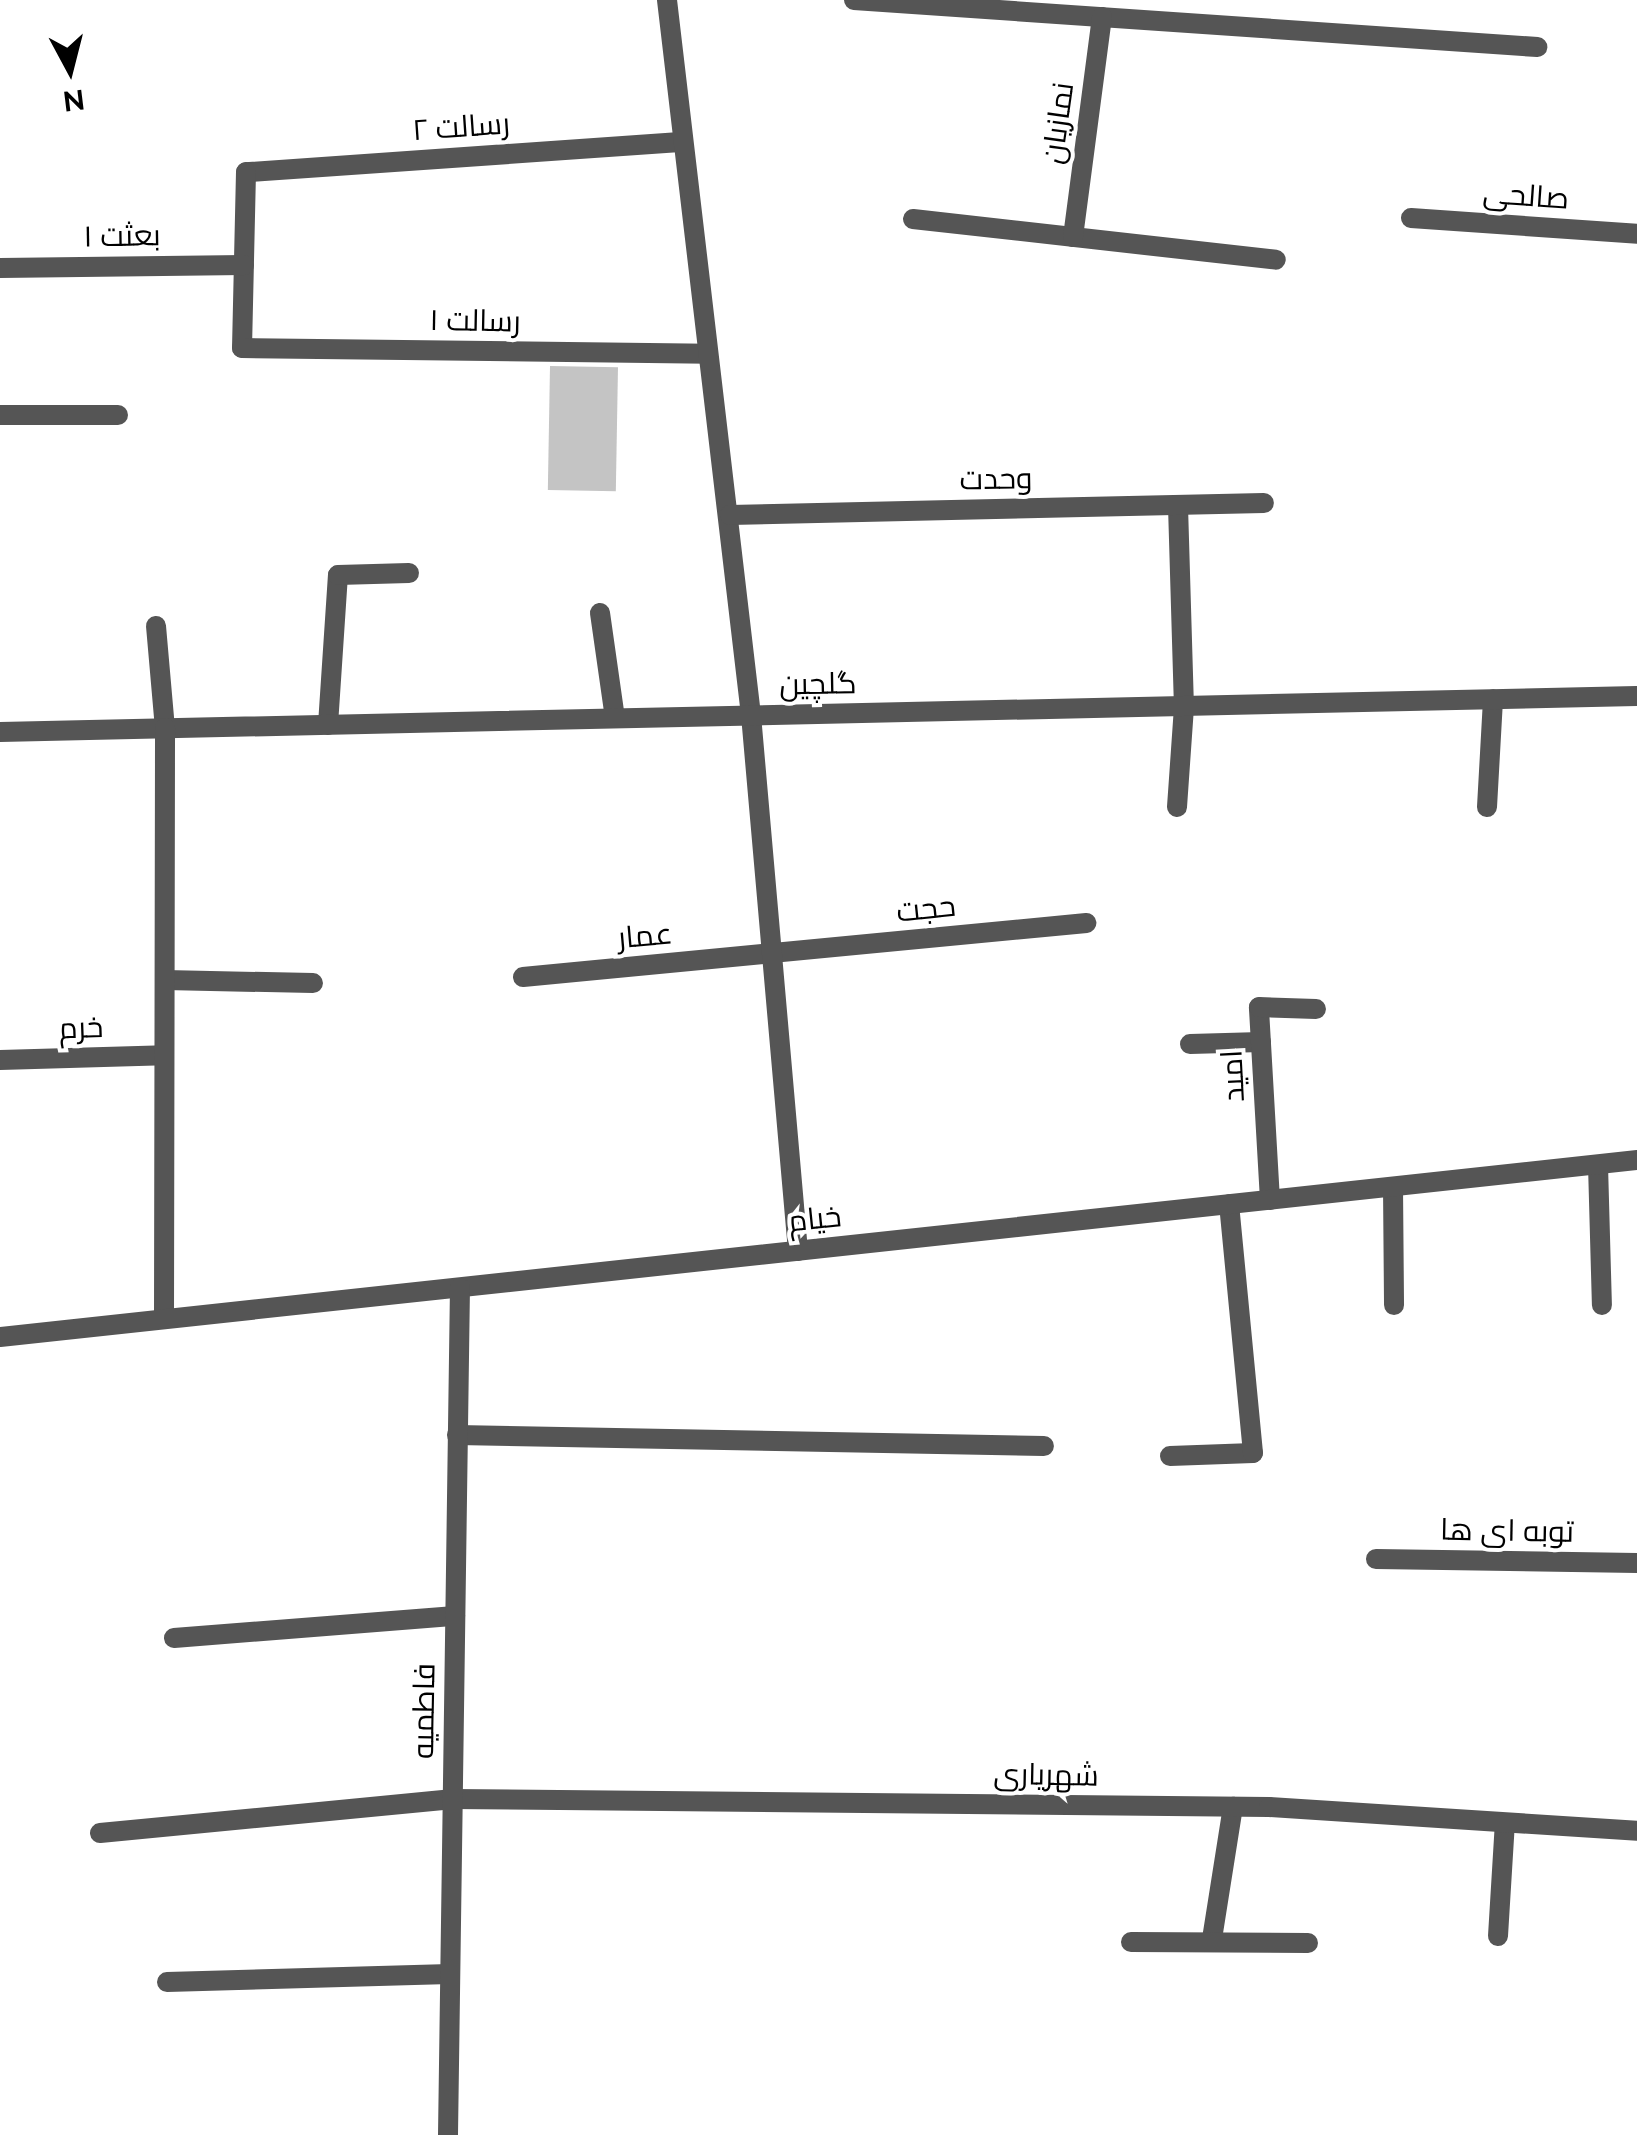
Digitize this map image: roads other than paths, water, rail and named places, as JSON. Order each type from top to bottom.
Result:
[{"type":"street","points":[[667,0],[680,142],[730,514],[798,1251]]},
{"type":"street","points":[[854,0],[1537,47]]},
{"type":"street","name":"نمازیان","points":[[1073,237],[1102,17]]},
{"type":"street","name":"رسالت ۲","points":[[244,264],[246,172],[680,142]]},
{"type":"street","name":"صالحی","points":[[1411,218],[1637,234]]},
{"type":"street","points":[[912,219],[1276,260]]},
{"type":"street","name":"رسالت ۱","points":[[244,264],[242,348],[708,354]]},
{"type":"street","name":"بعثت ۱","points":[[0,268],[244,264]]},
{"type":"street","points":[[0,414],[118,415]]},
{"type":"street","name":"وحدت","points":[[730,514],[1264,504]]},
{"type":"street","points":[[1176,807],[1184,706],[1178,506]]},
{"type":"street","points":[[328,724],[338,575],[408,574]]},
{"type":"street","points":[[600,614],[616,718]]},
{"type":"street","points":[[156,626],[165,728],[164,1319]]},
{"type":"street","name":"گلچین","points":[[0,732],[1637,696]]},
{"type":"street","points":[[1487,807],[1493,700]]},
{"type":"street","name":"حجت","points":[[772,954],[1086,923]]},
{"type":"street","name":"عمار","points":[[523,976],[772,954]]},
{"type":"street","points":[[165,980],[313,983]]},
{"type":"street","name":"امید","points":[[1270,1200],[1259,1007],[1316,1009]]},
{"type":"street","points":[[1190,1044],[1261,1042]]},
{"type":"street","name":"خرم","points":[[0,1060],[164,1055]]},
{"type":"street","name":"خیام","points":[[0,1337],[1637,1160]]},
{"type":"street","points":[[1598,1164],[1602,1305]]},
{"type":"street","points":[[1392,1186],[1394,1305]]},
{"type":"street","points":[[1170,1456],[1252,1452],[1229,1204]]},
{"type":"street","name":"فاطمیه","points":[[448,2135],[460,1288]]},
{"type":"street","points":[[458,1436],[1044,1446]]},
{"type":"street","name":"توبه ای ها","points":[[1376,1559],[1637,1563]]},
{"type":"street","points":[[174,1638],[455,1616]]},
{"type":"street","name":"شهریاری","points":[[100,1833],[453,1800],[1233,1807],[1637,1831]]},
{"type":"street","points":[[1212,1939],[1233,1807]]},
{"type":"street","points":[[1498,1936],[1504,1822]]},
{"type":"street","points":[[1131,1942],[1212,1939],[1308,1943]]},
{"type":"street","points":[[166,1982],[450,1974]]}]
